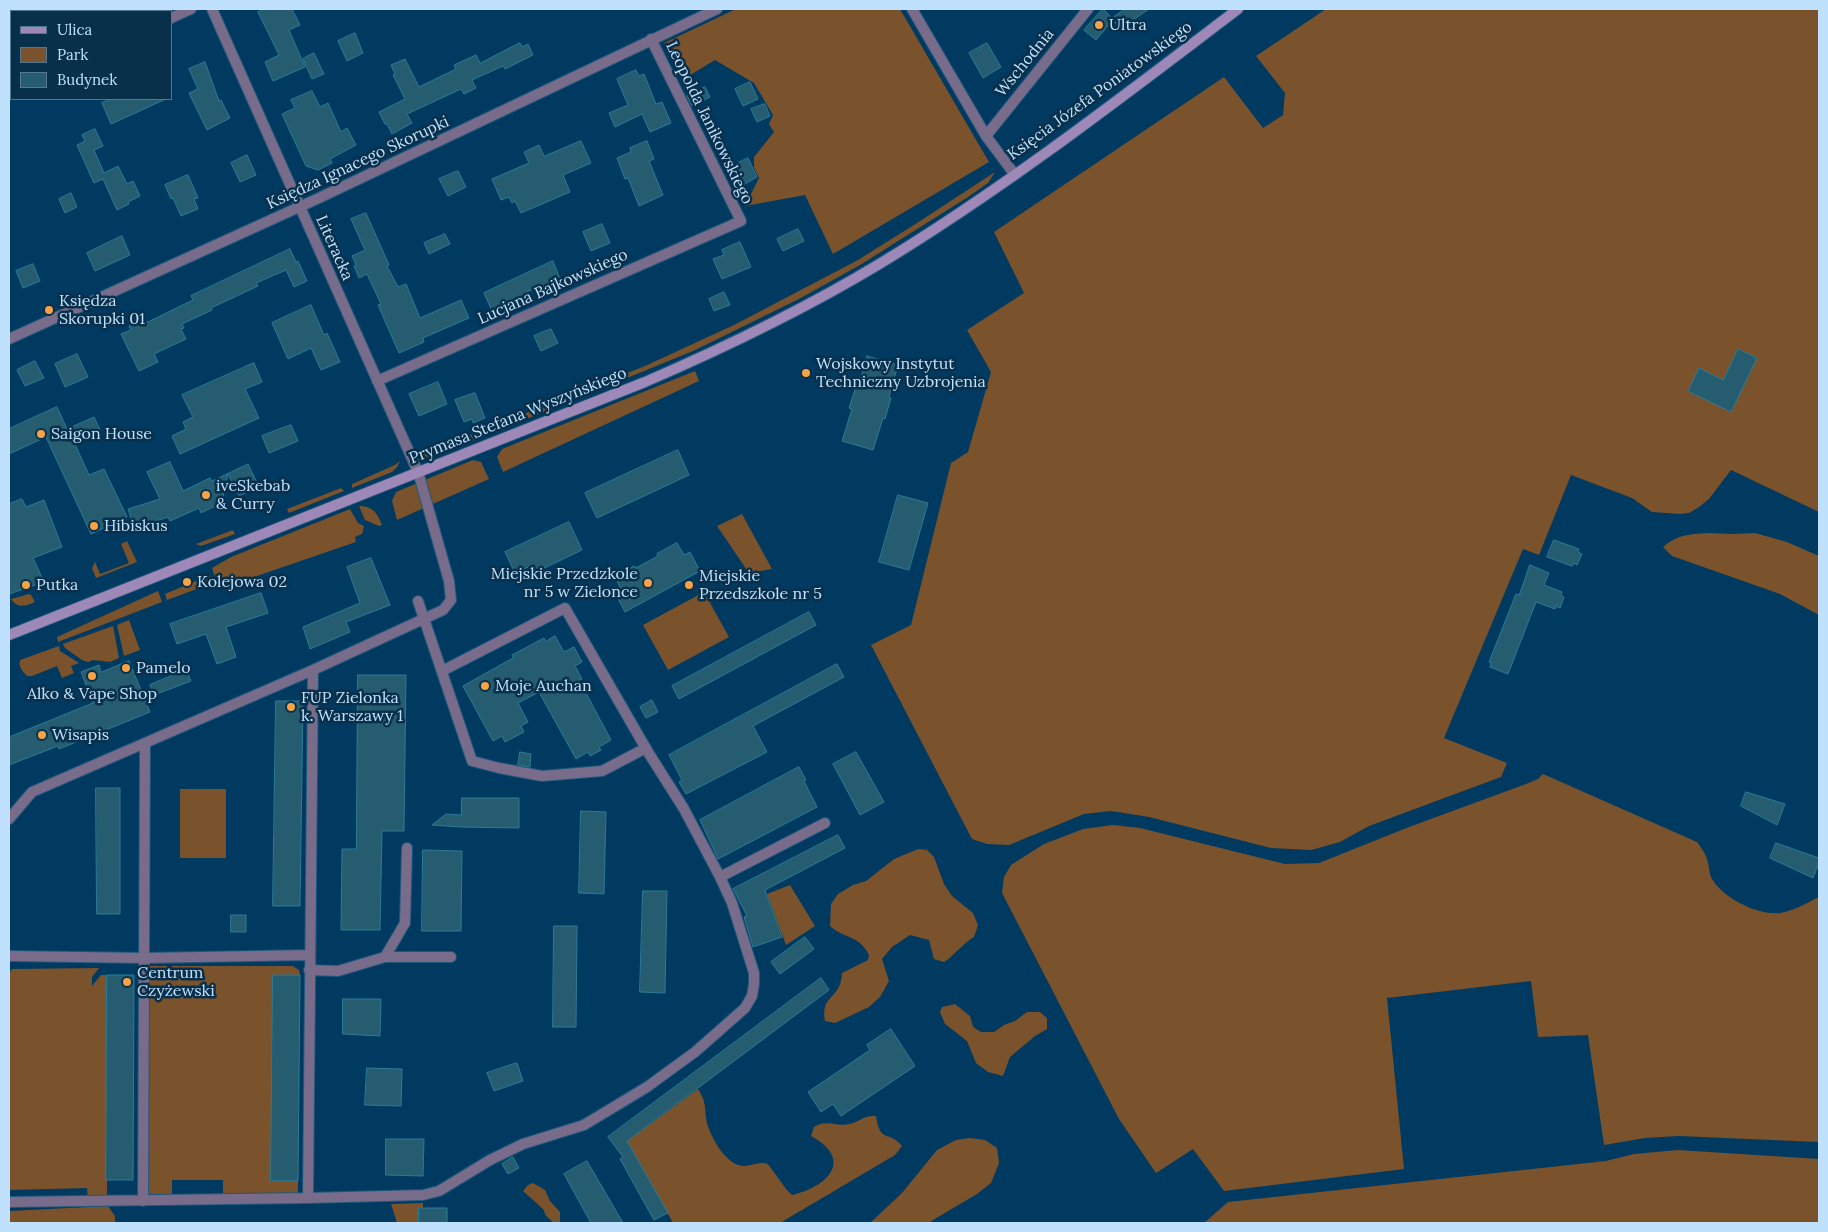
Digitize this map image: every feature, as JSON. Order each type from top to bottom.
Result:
[{"type":"main road","name":"Księcia Józefa Poniatowskiego","points":[[1015,175],[1238,9]]},
{"type":"main road","name":"Prymasa Stefana Wyszyńskiego","points":[[9,635],[645,382],[735,342],[834,291],[880,264],[1015,175]]},
{"type":"street","points":[[172,18],[191,9]]},
{"type":"street","name":"Literacka","points":[[212,9],[418,472],[449,581],[451,600],[443,610],[424,620]]},
{"type":"street","name":"Księdza Ignacego Skorupki","points":[[9,339],[300,207],[717,9]]},
{"type":"street","name":"Księcia Józefa Poniatowskiego","points":[[912,9],[986,136],[1015,175]]},
{"type":"street","name":"Wschodnia","points":[[986,136],[1088,9]]},
{"type":"street","name":"Leopolda Janikowskiego","points":[[651,39],[741,221]]},
{"type":"street","name":"Lucjana Bajkowskiego","points":[[377,381],[741,221]]},
{"type":"street","points":[[418,601],[472,761],[542,776],[602,771],[646,748]]},
{"type":"street","points":[[9,1202],[308,1198],[423,1195],[439,1191],[490,1160],[523,1144],[584,1124],[647,1087],[695,1052],[745,1008],[752,996],[754,973],[732,903],[720,876],[684,809],[646,748],[565,608],[442,671]]},
{"type":"street","points":[[9,819],[32,792],[424,620]]},
{"type":"street","points":[[308,1198],[313,670]]},
{"type":"street","points":[[138,1201],[145,958],[145,744]]},
{"type":"street","points":[[720,876],[825,823]]},
{"type":"street","points":[[385,957],[405,923],[407,848]]},
{"type":"street","points":[[9,956],[145,958],[310,955]]},
{"type":"street","points":[[310,970],[338,971],[385,957],[451,957]]},
{"type":"green space","points":[[736,9],[900,9],[989,162],[833,254],[805,195],[745,206],[759,178],[754,168],[754,157],[774,132],[769,124],[773,115],[754,83],[715,60],[682,80],[664,43]]},
{"type":"green space","points":[[1326,9],[1819,9],[1819,512],[1731,470],[1709,499],[1689,513],[1680,514],[1652,512],[1632,498],[1571,475],[1539,555],[1523,549],[1444,738],[1507,763],[1501,777],[1369,826],[1340,842],[1311,850],[1271,848],[1149,817],[1111,811],[1084,814],[1009,845],[987,844],[972,839],[871,645],[911,625],[951,463],[968,452],[991,372],[967,330],[1024,293],[994,232],[1224,77],[1263,128],[1283,115],[1285,93],[1256,56]]},
{"type":"green space","points":[[995,172],[988,183],[968,197],[860,265],[799,299],[693,351],[436,456],[425,457],[417,454],[425,453],[645,366],[736,324],[858,260]]},
{"type":"green space","points":[[695,371],[699,381],[503,472],[497,457],[502,449]]},
{"type":"green space","points":[[473,460],[481,462],[489,479],[397,520],[392,501],[396,492]]},
{"type":"green space","points":[[400,461],[392,472],[352,488],[352,484]]},
{"type":"green space","points":[[341,488],[344,491],[289,513],[287,509]]},
{"type":"green space","points":[[359,506],[368,507],[374,511],[382,525],[379,526],[365,520]]},
{"type":"green space","points":[[350,509],[358,523],[364,526],[362,534],[355,537],[356,542],[219,589],[212,568],[231,557]]},
{"type":"green space","points":[[742,514],[772,569],[749,573],[717,526]]},
{"type":"green space","points":[[233,530],[235,534],[201,546],[196,544]]},
{"type":"green space","points":[[1710,533],[1755,533],[1787,542],[1819,556],[1819,615],[1780,594],[1672,556],[1663,547],[1679,537]]},
{"type":"green space","points":[[127,541],[137,562],[96,578],[92,568],[95,562],[100,574],[129,563],[121,544]]},
{"type":"green space","points":[[210,575],[213,583],[167,600],[165,594]]},
{"type":"green space","points":[[158,591],[162,602],[58,642],[57,637]]},
{"type":"green space","points":[[704,592],[729,637],[668,670],[643,625]]},
{"type":"green space","points":[[29,594],[35,602],[19,605],[11,599]]},
{"type":"green space","points":[[129,620],[140,650],[124,656],[117,625]]},
{"type":"green space","points":[[113,626],[119,658],[110,662],[93,660],[88,662],[82,660],[65,648],[63,644]]},
{"type":"green space","points":[[59,646],[60,651],[79,663],[71,666],[74,673],[62,678],[57,666],[32,676],[27,676],[21,669],[20,660]]},
{"type":"green space","points":[[1543,774],[1697,842],[1708,861],[1711,877],[1723,891],[1741,904],[1761,911],[1780,913],[1795,909],[1819,897],[1819,1142],[1679,1136],[1645,1138],[1604,1145],[1588,1035],[1538,1037],[1531,981],[1387,998],[1404,1169],[1224,1191],[1193,1149],[1156,1173],[1119,1119],[1002,893],[1004,877],[1011,865],[1044,844],[1083,829],[1113,825],[1140,828],[1285,864],[1319,863],[1409,827],[1526,784],[1538,779]]},
{"type":"green space","points":[[180,789],[226,789],[226,858],[180,858]]},
{"type":"green space","points":[[918,849],[927,850],[934,857],[944,884],[952,896],[973,913],[978,925],[974,937],[944,962],[934,959],[929,940],[910,935],[892,947],[882,959],[889,981],[880,997],[869,1007],[835,1023],[825,1021],[825,1006],[838,988],[842,973],[868,960],[869,955],[865,948],[856,940],[830,926],[831,904],[838,894],[853,885],[866,881],[894,859]]},
{"type":"green space","points":[[790,885],[815,926],[786,945],[767,894]]},
{"type":"green space","points":[[149,966],[293,966],[299,970],[300,975],[273,976],[271,1181],[298,1181],[298,1194],[223,1194],[223,1180],[172,1180],[172,1194],[149,1194]]},
{"type":"green space","points":[[99,968],[92,977],[92,986],[101,975],[107,975],[107,1201],[88,1201],[87,1188],[9,1190],[9,973],[12,969]]},
{"type":"green space","points":[[955,1004],[970,1016],[973,1027],[981,1032],[994,1032],[1027,1012],[1040,1012],[1047,1018],[1047,1029],[1035,1036],[1010,1057],[1003,1076],[988,1072],[976,1063],[967,1041],[945,1024],[940,1012],[942,1007]]},
{"type":"green space","points":[[698,1089],[704,1100],[709,1129],[724,1155],[733,1163],[742,1166],[760,1163],[768,1164],[792,1195],[816,1186],[831,1172],[834,1163],[832,1154],[824,1145],[811,1136],[814,1127],[818,1125],[827,1123],[849,1124],[876,1116],[883,1134],[893,1138],[902,1146],[895,1155],[780,1223],[673,1223],[627,1141]]},
{"type":"green space","points":[[970,1138],[985,1140],[997,1148],[999,1163],[991,1183],[977,1194],[928,1223],[870,1223],[902,1193],[937,1150],[956,1140]]},
{"type":"green space","points":[[1678,1150],[1819,1159],[1819,1223],[1204,1223],[1228,1202],[1606,1161],[1634,1154]]},
{"type":"green space","points":[[533,1183],[545,1190],[550,1201],[560,1212],[560,1223],[554,1223],[546,1216],[543,1209],[523,1191],[528,1185]]},
{"type":"green space","points":[[423,1203],[423,1208],[419,1208],[419,1223],[397,1223],[391,1204]]},
{"type":"green space","points":[[108,1206],[115,1216],[115,1223],[9,1223],[9,1211]]},
{"type":"building","points":[[265,9],[292,9],[300,25],[289,30],[305,67],[273,81],[265,62],[279,55],[258,12]]},
{"type":"building","points":[[1103,9],[1112,18],[1125,9],[1149,9],[1120,29],[1113,20],[1096,40],[1084,30]]},
{"type":"building","points":[[355,33],[363,53],[347,61],[338,41]]},
{"type":"building","points":[[520,43],[522,47],[528,44],[533,55],[505,69],[503,66],[472,80],[476,88],[464,94],[461,89],[407,114],[412,123],[392,134],[387,124],[385,124],[379,112],[405,99],[393,75],[395,74],[391,65],[405,59],[419,87],[456,69],[454,65],[476,55],[480,63]]},
{"type":"building","points":[[987,43],[1001,67],[983,78],[969,53]]},
{"type":"building","points":[[314,53],[324,74],[312,79],[303,59]]},
{"type":"building","points":[[205,62],[219,101],[221,100],[230,118],[207,130],[189,93],[198,89],[189,69]]},
{"type":"building","points":[[636,70],[639,76],[644,74],[656,104],[662,102],[671,123],[650,132],[642,114],[615,127],[609,113],[628,105],[617,79]]},
{"type":"building","points":[[750,82],[758,99],[743,106],[735,89]]},
{"type":"building","points":[[705,87],[710,97],[692,106],[687,96]]},
{"type":"building","points":[[312,91],[320,107],[328,103],[341,132],[347,128],[356,145],[330,159],[332,163],[318,170],[306,166],[282,114],[295,108],[291,100]]},
{"type":"building","points":[[110,100],[164,100],[111,124],[102,103]]},
{"type":"building","points":[[765,104],[770,116],[757,122],[751,109]]},
{"type":"building","points":[[95,129],[103,146],[94,150],[104,173],[118,166],[127,184],[133,181],[140,196],[117,210],[103,179],[94,183],[77,145],[85,141],[82,135]]},
{"type":"building","points":[[581,141],[591,163],[563,175],[570,192],[521,213],[515,201],[512,203],[509,197],[501,200],[492,179],[529,163],[524,152],[539,145],[544,156]]},
{"type":"building","points":[[647,141],[654,159],[649,161],[663,195],[639,206],[628,178],[625,179],[617,158],[631,152],[630,148]]},
{"type":"building","points":[[247,155],[256,175],[240,182],[231,163]]},
{"type":"building","points":[[748,158],[757,177],[743,185],[734,165]]},
{"type":"building","points":[[458,171],[466,187],[448,196],[439,179]]},
{"type":"building","points":[[188,175],[198,198],[194,199],[198,209],[181,216],[165,185]]},
{"type":"building","points":[[71,193],[77,207],[65,213],[59,199]]},
{"type":"building","points":[[366,213],[389,265],[387,266],[398,287],[406,284],[420,318],[461,300],[469,318],[423,338],[424,342],[399,353],[378,305],[381,304],[367,274],[359,278],[354,266],[356,265],[352,256],[365,250],[351,219]]},
{"type":"building","points":[[602,224],[610,243],[591,251],[583,232]]},
{"type":"building","points":[[798,229],[804,241],[783,251],[777,239]]},
{"type":"building","points":[[445,234],[450,244],[429,254],[424,243]]},
{"type":"building","points":[[122,236],[130,255],[95,271],[87,253]]},
{"type":"building","points":[[740,242],[751,267],[722,279],[713,259],[724,255],[722,250]]},
{"type":"building","points":[[290,249],[307,281],[294,287],[286,270],[256,283],[258,286],[182,324],[184,328],[181,329],[186,339],[154,354],[158,362],[139,371],[121,334],[131,330],[129,326],[142,321],[148,322],[193,300],[191,296]]},
{"type":"building","points":[[553,261],[560,279],[526,292],[527,294],[492,311],[484,293]]},
{"type":"building","points":[[33,264],[40,281],[23,288],[16,271]]},
{"type":"building","points":[[724,292],[730,305],[714,311],[709,299]]},
{"type":"building","points":[[311,305],[324,335],[327,333],[340,362],[321,370],[311,348],[288,359],[272,323]]},
{"type":"building","points":[[551,329],[558,343],[541,351],[534,336]]},
{"type":"building","points":[[1738,349],[1757,358],[1731,412],[1688,391],[1699,368],[1723,380]]},
{"type":"building","points":[[77,354],[88,377],[65,387],[55,364]]},
{"type":"building","points":[[867,356],[898,365],[885,419],[883,418],[873,450],[842,441],[852,409],[849,408],[856,387],[858,388]]},
{"type":"building","points":[[35,361],[44,378],[25,386],[17,370]]},
{"type":"building","points":[[254,363],[262,382],[245,389],[259,418],[180,454],[172,436],[186,429],[183,422],[193,417],[182,395]]},
{"type":"building","points":[[438,382],[447,404],[419,416],[409,394]]},
{"type":"building","points":[[475,393],[485,418],[473,423],[472,419],[464,422],[455,400]]},
{"type":"building","points":[[57,407],[67,429],[94,417],[100,430],[74,442],[89,475],[104,469],[127,517],[91,534],[46,437],[9,454],[9,429]]},
{"type":"building","points":[[291,425],[298,441],[269,453],[262,436]]},
{"type":"building","points":[[678,450],[689,475],[597,518],[585,493]]},
{"type":"building","points":[[170,462],[183,491],[210,478],[212,481],[248,464],[259,487],[239,496],[228,474],[220,511],[213,507],[201,513],[199,508],[170,521],[168,517],[134,528],[128,509],[160,499],[147,472]]},
{"type":"building","points":[[898,495],[928,503],[909,570],[879,562]]},
{"type":"building","points":[[22,499],[26,507],[44,500],[62,547],[33,558],[44,582],[9,594],[9,504]]},
{"type":"building","points":[[569,522],[582,550],[536,572],[533,565],[515,573],[505,552]]},
{"type":"building","points":[[1554,540],[1579,549],[1578,552],[1582,554],[1577,565],[1574,563],[1572,566],[1547,557]]},
{"type":"building","name":"Miejskie Przedzkole nr 5 w Zielonce","points":[[677,543],[684,555],[690,552],[700,571],[625,612],[615,593],[621,589],[615,577],[634,566],[636,568],[658,556],[657,554]]},
{"type":"building","points":[[371,558],[390,605],[346,622],[350,632],[310,649],[303,627],[360,603],[347,567]]},
{"type":"building","points":[[1530,565],[1549,573],[1544,585],[1562,592],[1561,595],[1564,597],[1560,608],[1556,606],[1555,609],[1536,602],[1508,674],[1490,667],[1491,663],[1489,662],[1516,594],[1519,595]]},
{"type":"building","points":[[261,593],[268,613],[226,627],[236,657],[217,664],[206,634],[177,644],[170,624]]},
{"type":"building","points":[[809,612],[816,625],[679,699],[672,686]]},
{"type":"building","points":[[555,636],[564,652],[574,647],[582,662],[575,666],[582,679],[579,680],[611,740],[599,747],[601,750],[590,756],[588,752],[576,759],[539,692],[518,703],[528,722],[521,726],[524,732],[505,742],[502,736],[493,741],[463,686],[513,658],[512,655],[544,638],[546,641]]},
{"type":"building","points":[[129,661],[150,712],[59,749],[58,746],[9,765],[9,737],[93,703],[81,672],[99,665],[101,672]]},
{"type":"building","points":[[837,664],[844,677],[753,726],[767,752],[686,794],[679,782],[682,780],[669,755]]},
{"type":"building","points":[[186,670],[191,681],[154,695],[150,685]]},
{"type":"building","points":[[358,675],[406,675],[404,831],[382,831],[380,930],[341,930],[342,849],[356,849]]},
{"type":"building","points":[[652,700],[658,712],[646,718],[640,707]]},
{"type":"building","points":[[276,701],[303,701],[300,906],[273,906]]},
{"type":"building","points":[[520,752],[531,754],[530,767],[518,765]]},
{"type":"building","points":[[856,752],[884,802],[860,815],[833,764]]},
{"type":"building","points":[[799,767],[817,807],[718,859],[700,820]]},
{"type":"building","points":[[96,788],[120,788],[120,914],[97,914]]},
{"type":"building","points":[[1746,792],[1785,804],[1777,825],[1741,806]]},
{"type":"building","points":[[462,798],[519,798],[519,828],[432,825],[446,814],[461,815]]},
{"type":"building","points":[[581,811],[606,812],[604,894],[579,893]]},
{"type":"building","points":[[838,835],[845,848],[765,890],[782,937],[753,947],[744,917],[747,916],[733,889]]},
{"type":"building","points":[[1776,843],[1819,858],[1813,878],[1770,858]]},
{"type":"building","points":[[423,850],[462,851],[461,931],[422,931]]},
{"type":"building","points":[[643,891],[667,891],[665,993],[640,992]]},
{"type":"building","points":[[231,915],[246,915],[246,932],[231,932]]},
{"type":"building","points":[[554,926],[577,926],[576,1027],[553,1027]]},
{"type":"building","points":[[805,937],[814,949],[780,974],[771,962]]},
{"type":"building","points":[[107,975],[134,975],[133,1180],[106,1180]]},
{"type":"building","points":[[273,975],[300,975],[298,1181],[271,1181]]},
{"type":"building","points":[[821,978],[829,990],[627,1141],[668,1213],[654,1220],[620,1159],[623,1157],[608,1137]]},
{"type":"building","points":[[343,999],[381,999],[380,1036],[343,1034]]},
{"type":"building","points":[[891,1029],[915,1066],[841,1116],[833,1104],[821,1112],[808,1092],[870,1050],[867,1045]]},
{"type":"building","points":[[517,1063],[523,1081],[494,1091],[487,1073]]},
{"type":"building","points":[[367,1068],[402,1069],[401,1106],[365,1105]]},
{"type":"building","points":[[386,1139],[424,1139],[423,1176],[386,1175]]},
{"type":"building","points":[[513,1157],[519,1168],[508,1174],[502,1164]]},
{"type":"building","points":[[587,1161],[623,1223],[591,1223],[564,1174]]},
{"type":"building","points":[[419,1208],[447,1208],[447,1223],[419,1223]]},
{"type":"place","name":"Ultra","points":[[1099,25]]},
{"type":"place","name":"Księdza Skorupki 01","points":[[49,310]]},
{"type":"place","name":"Wojskowy Instytut Techniczny Uzbrojenia","points":[[806,373]]},
{"type":"place","name":"Saigon House","points":[[41,434]]},
{"type":"place","name":"iveSkebab & Curry","points":[[206,495]]},
{"type":"place","name":"Hibiskus","points":[[94,526]]},
{"type":"place","name":"Kolejowa 02","points":[[187,582]]},
{"type":"place","name":"Miejskie Przedzkole nr 5 w Zielonce","points":[[648,583]]},
{"type":"place","name":"Putka","points":[[26,585]]},
{"type":"place","name":"Miejskie Przedszkole nr 5","points":[[689,585]]},
{"type":"place","name":"Pamelo","points":[[126,668]]},
{"type":"place","name":"Alko & Vape Shop","points":[[92,676]]},
{"type":"place","name":"Moje Auchan","points":[[485,686]]},
{"type":"place","name":"FUP Zielonka k. Warszawy 1","points":[[291,707]]},
{"type":"place","name":"Wisapis","points":[[42,735]]},
{"type":"place","name":"Centrum Czyżewski","points":[[127,982]]}]
